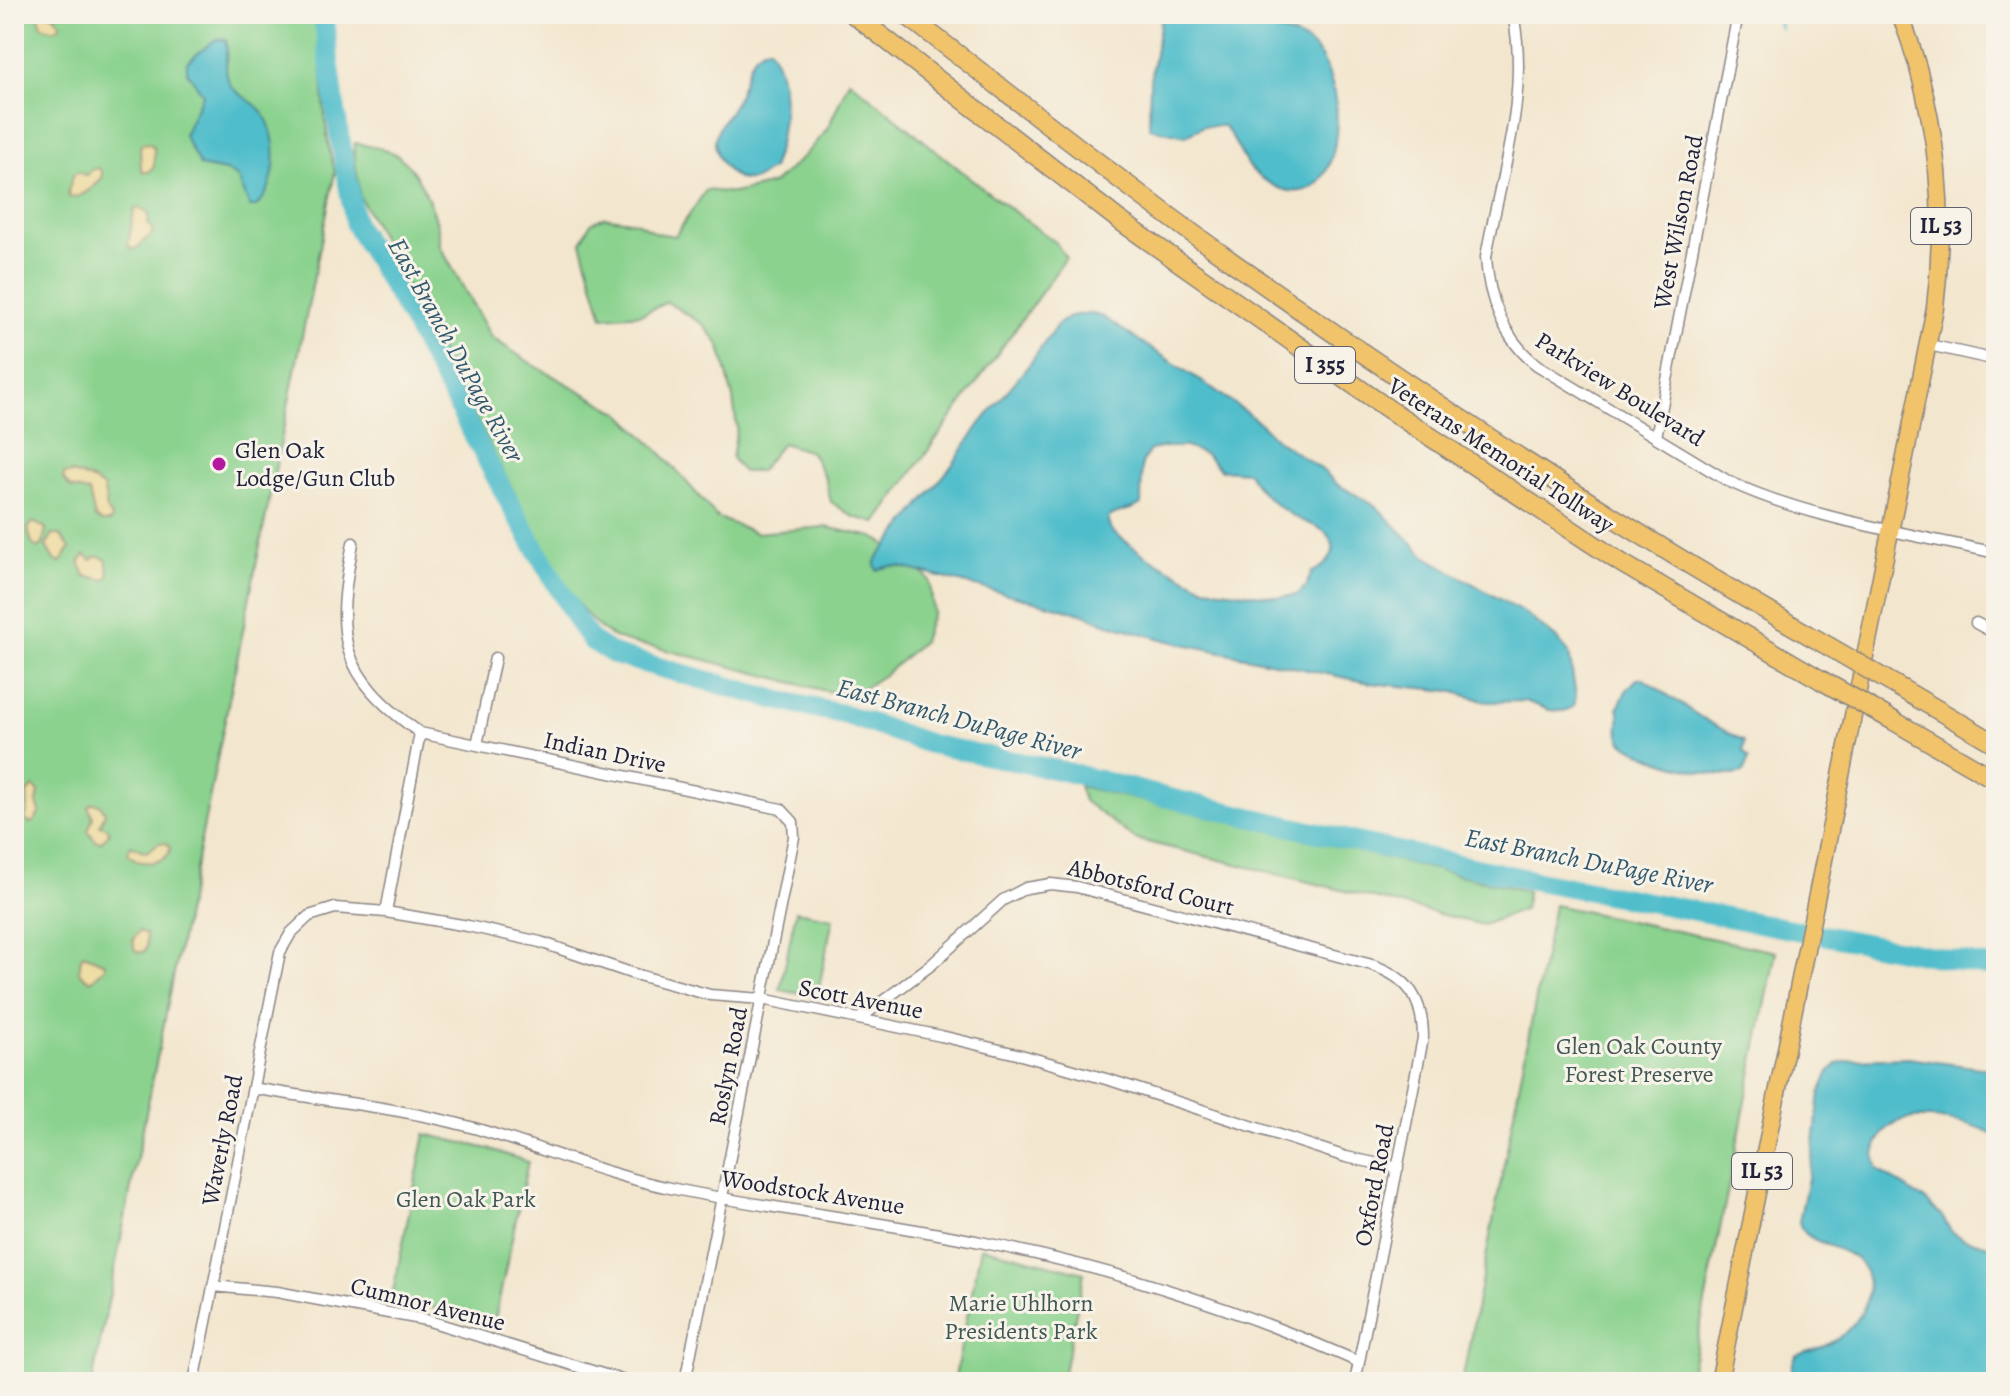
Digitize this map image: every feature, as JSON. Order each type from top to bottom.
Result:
[{"type":"highway","name":"Veterans Memorial Tollway","points":[[853,14],[1119,220],[1384,406],[1623,564],[1996,780]]},
{"type":"highway","name":"Veterans Memorial Tollway","points":[[905,14],[1227,258],[1400,378],[1714,581],[1996,744]]},
{"type":"highway","points":[[1907,692],[1941,700],[1996,730]]},
{"type":"highway","points":[[1935,744],[1952,763],[1996,793]]},
{"type":"main road","name":"IL 53","points":[[1719,1382],[1929,345],[1941,253],[1939,179],[1925,91],[1900,14]]},
{"type":"street","name":"Parkview Boulevard","points":[[1513,14],[1518,37],[1519,86],[1486,257],[1494,303],[1507,332],[1526,356],[1728,481],[1760,496],[1800,509],[1996,553]]},
{"type":"street","name":"West Wilson Road","points":[[1656,437],[1738,14]]},
{"type":"street","points":[[1929,345],[1996,360]]},
{"type":"street","points":[[353,543],[342,611],[350,653],[366,686],[379,701],[420,733],[386,912]]},
{"type":"street","points":[[1976,623],[1996,634]]},
{"type":"street","points":[[477,745],[495,658]]},
{"type":"street","name":"Indian Drive","points":[[420,733],[781,809]]},
{"type":"street","name":"Roslyn Road","points":[[685,1382],[794,837],[793,822],[781,809]]},
{"type":"street","name":"Abbotsford Court","points":[[859,1019],[931,965],[1003,900],[1026,888],[1051,884],[1077,887],[1372,965],[1402,979],[1415,996]]},
{"type":"street","name":"Scott Avenue","points":[[309,916],[335,908],[386,912],[540,942],[631,973],[710,995],[762,999],[941,1036],[1051,1063],[1181,1102],[1332,1153],[1398,1168]]},
{"type":"street","name":"Waverly Road","points":[[194,1382],[280,952],[291,933],[309,916]]},
{"type":"street","name":"Oxford Road","points":[[1355,1382],[1423,1038],[1423,1024],[1415,996]]},
{"type":"street","name":"Woodstock Avenue","points":[[253,1088],[464,1125],[617,1175],[669,1188],[754,1206],[960,1238],[1092,1267],[1228,1309],[1359,1362]]},
{"type":"street","name":"Cumnor Avenue","points":[[213,1286],[277,1292],[426,1320],[628,1382]]},
{"type":"green space","points":[[14,14],[315,14],[327,133],[335,172],[92,1382],[14,1382]]},
{"type":"green space","points":[[849,80],[1055,242],[1066,258],[876,523],[854,517],[831,502],[825,478],[811,452],[782,443],[760,471],[743,472],[732,458],[737,428],[720,346],[704,325],[667,302],[642,314],[603,317],[581,242],[591,223],[604,217],[636,222],[656,233],[675,236],[706,190],[734,193],[773,184],[804,156],[828,128]]},
{"type":"green space","points":[[355,143],[394,153],[414,173],[433,210],[440,246],[491,337],[535,366],[620,413],[661,453],[718,518],[756,533],[825,527],[873,537],[907,556],[930,581],[933,611],[923,641],[887,673],[856,693],[834,693],[626,642],[601,629],[573,597],[536,534],[360,197]]},
{"type":"green space","points":[[1079,786],[1527,891],[1525,909],[1483,925],[1135,839],[1084,801]]},
{"type":"green space","name":"Glen Oak County Forest Preserve","points":[[1554,905],[1776,952],[1689,1382],[1462,1382]]},
{"type":"green space","points":[[796,911],[833,918],[817,997],[780,990]]},
{"type":"green space","name":"Glen Oak Park","points":[[425,1134],[528,1162],[494,1324],[392,1297]]},
{"type":"green space","name":"Marie Uhlhorn Presidents Park","points":[[981,1247],[1084,1273],[1062,1382],[954,1382]]},
{"type":"sand","points":[[38,14],[52,14],[61,23],[60,26],[54,30],[42,26]]},
{"type":"sand","points":[[143,143],[154,148],[154,167],[149,172],[143,172],[141,168],[140,147]]},
{"type":"sand","points":[[98,168],[102,171],[102,178],[95,185],[83,194],[69,197],[74,173],[87,176],[91,170]]},
{"type":"sand","points":[[141,208],[149,214],[148,224],[152,234],[132,249],[128,245],[133,218],[135,209]]},
{"type":"sand","points":[[72,473],[104,488],[107,510],[112,517],[110,522],[95,518],[89,492],[71,488],[63,479],[64,474]]},
{"type":"sand","points":[[33,522],[46,528],[43,544],[38,548],[32,544],[28,529]]},
{"type":"sand","points":[[52,535],[60,535],[70,548],[60,563],[54,560],[46,546]]},
{"type":"sand","points":[[85,555],[92,560],[97,556],[106,559],[109,575],[106,580],[85,576],[79,562]]},
{"type":"sand","points":[[34,787],[39,792],[37,803],[40,812],[34,822],[29,823],[25,819],[27,793]]},
{"type":"sand","points":[[92,803],[100,804],[105,813],[100,825],[108,828],[109,834],[101,842],[96,841],[88,831],[93,817],[88,807]]},
{"type":"sand","points":[[159,843],[170,847],[169,854],[159,860],[142,862],[128,853],[131,845],[146,852]]},
{"type":"sand","points":[[139,931],[146,934],[144,952],[134,949],[133,939]]},
{"type":"sand","points":[[84,954],[105,963],[105,968],[91,981],[79,973]]},
{"type":"water","points":[[1162,14],[1213,14],[1222,19],[1287,33],[1305,41],[1322,58],[1332,85],[1336,115],[1334,145],[1326,171],[1311,188],[1288,191],[1259,176],[1248,165],[1224,126],[1203,126],[1186,136],[1149,128],[1150,81]]},
{"type":"water","points":[[216,39],[226,40],[226,68],[230,84],[260,109],[272,136],[273,175],[269,188],[255,207],[250,207],[238,178],[226,171],[200,166],[184,135],[203,94],[187,72],[187,62]]},
{"type":"water","points":[[769,48],[781,76],[784,108],[780,140],[772,169],[757,178],[740,179],[722,163],[715,141],[752,59]]},
{"type":"water","points":[[1088,313],[1103,317],[1215,390],[1338,485],[1376,506],[1425,556],[1527,615],[1569,653],[1576,697],[1573,707],[1564,711],[1549,710],[1525,701],[1488,702],[1451,691],[1370,683],[1169,641],[1105,623],[1085,614],[901,567],[877,570],[878,557],[950,468],[1057,325],[1071,316]],"holes":[[[1186,447],[1205,454],[1221,470],[1248,472],[1273,502],[1293,516],[1323,530],[1330,538],[1333,544],[1330,559],[1312,572],[1306,586],[1297,595],[1278,597],[1205,588],[1147,557],[1112,531],[1109,517],[1141,504],[1142,463],[1150,450]]]},
{"type":"water","points":[[1642,678],[1705,720],[1744,741],[1743,751],[1749,759],[1743,773],[1700,772],[1648,756],[1624,743],[1619,735],[1618,708],[1626,691]]},
{"type":"water","points":[[1908,1058],[1996,1070],[1996,1137],[1963,1123],[1933,1118],[1907,1119],[1894,1124],[1882,1134],[1875,1155],[1878,1170],[1925,1200],[1941,1215],[1951,1231],[1964,1239],[1996,1248],[1996,1382],[1911,1382],[1904,1379],[1893,1382],[1791,1382],[1796,1356],[1826,1345],[1844,1334],[1861,1314],[1868,1290],[1866,1274],[1859,1262],[1813,1239],[1804,1232],[1799,1222],[1812,1159],[1820,1093],[1829,1072],[1837,1064],[1855,1060]]},
{"type":"waterway","name":"East Branch DuPage River","points":[[323,14],[355,224],[407,311],[514,511],[578,622],[592,641],[615,655],[777,700],[847,715],[930,744],[1063,771],[1370,845],[1532,880],[1996,968]]},
{"type":"waterway","points":[[1777,14],[1780,28]]},
{"type":"place","name":"Glen Oak Lodge/Gun Club","points":[[219,464]]}]
